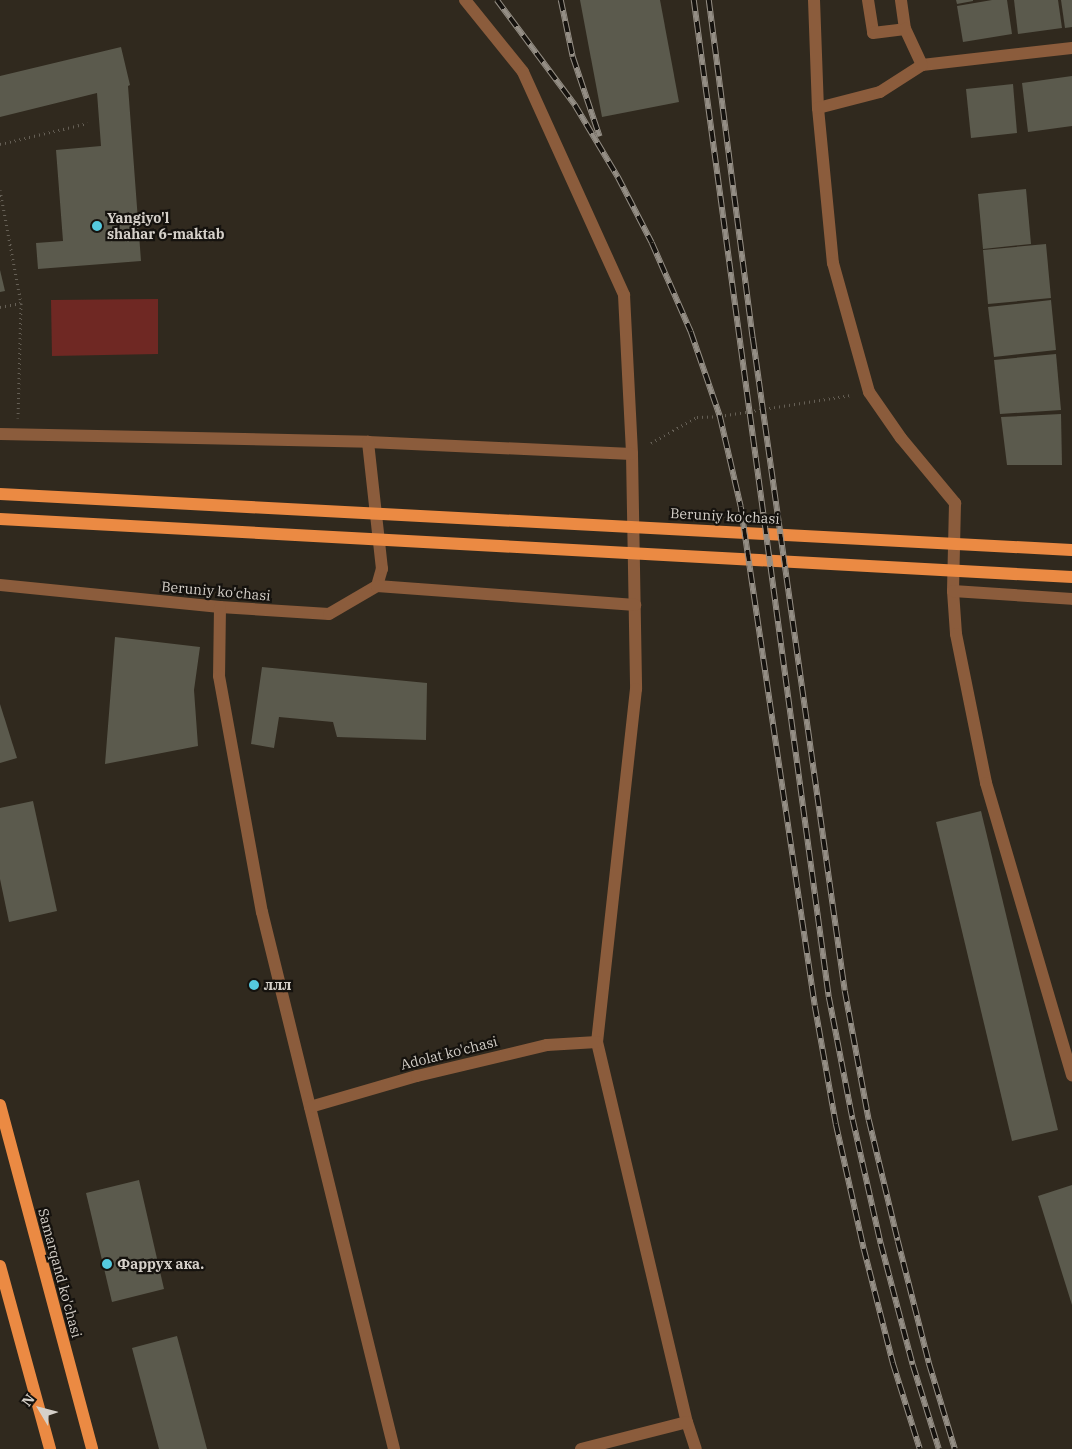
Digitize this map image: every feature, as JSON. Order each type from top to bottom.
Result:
[{"type":"main road","name":"Beruniy ko'chasi","points":[[0,494],[1072,550]]},
{"type":"main road","points":[[0,520],[1072,577]]},
{"type":"main road","name":"Samarqand ko'chasi","points":[[0,1106],[92,1449]]},
{"type":"main road","points":[[0,1266],[50,1449]]},
{"type":"street","points":[[465,0],[523,72],[624,295],[632,454],[636,688],[597,1042],[686,1422],[696,1449]]},
{"type":"street","points":[[814,0],[818,108],[833,263],[869,392],[902,438],[955,503],[953,591],[956,634],[986,783],[1072,1076]]},
{"type":"street","points":[[868,0],[873,33],[905,28]]},
{"type":"street","points":[[901,0],[905,28],[922,65]]},
{"type":"street","points":[[818,108],[880,92],[922,65],[1072,48]]},
{"type":"street","points":[[0,434],[17,436],[368,442],[632,454]]},
{"type":"street","points":[[368,442],[382,569],[377,586],[635,605]]},
{"type":"street","name":"Beruniy ko'chasi","points":[[0,585],[220,607],[329,614],[377,586]]},
{"type":"street","points":[[953,591],[1072,599]]},
{"type":"street","points":[[220,607],[219,676],[262,912],[394,1449]]},
{"type":"street","name":"Adolat ko'chasi","points":[[310,1107],[417,1076],[547,1045],[597,1042]]},
{"type":"street","points":[[581,1449],[686,1422]]},
{"type":"path","points":[[0,144],[88,123]]},
{"type":"path","points":[[0,190],[21,303],[17,436]]},
{"type":"path","points":[[0,307],[21,303]]},
{"type":"path","points":[[632,454],[697,417],[729,415],[869,392]]},
{"type":"shaded area","points":[[158,299],[158,354],[52,356],[51,300]]},
{"type":"building","points":[[580,0],[660,0],[679,102],[602,117]]},
{"type":"building","points":[[956,0],[973,0],[973,1],[957,4]]},
{"type":"building","points":[[992,0],[1007,0],[1012,34],[963,42],[957,6]]},
{"type":"building","points":[[1014,0],[1058,0],[1062,28],[1018,34]]},
{"type":"building","points":[[1061,0],[1072,0],[1072,27],[1065,28]]},
{"type":"building","points":[[121,47],[130,85],[128,86],[141,261],[38,269],[36,243],[63,241],[56,150],[101,146],[97,93],[0,117],[0,76]]},
{"type":"building","points":[[1072,76],[1072,126],[1028,132],[1022,83]]},
{"type":"building","points":[[1013,84],[1017,133],[971,138],[966,89]]},
{"type":"building","points":[[1026,189],[1031,244],[983,249],[978,194]]},
{"type":"building","points":[[1046,244],[1051,298],[988,304],[983,250]]},
{"type":"building","points":[[0,270],[5,291],[0,292]]},
{"type":"building","points":[[1051,300],[1056,350],[994,357],[988,307]]},
{"type":"building","points":[[1056,354],[1061,410],[1000,414],[994,360]]},
{"type":"building","points":[[1061,414],[1062,465],[1007,465],[1001,417]]},
{"type":"building","points":[[115,637],[200,647],[194,690],[198,746],[105,764]]},
{"type":"building","points":[[262,667],[427,683],[426,740],[337,737],[333,722],[279,717],[274,748],[251,744]]},
{"type":"building","points":[[0,704],[17,758],[0,763]]},
{"type":"building","points":[[33,801],[57,911],[9,922],[0,879],[0,808]]},
{"type":"building","points":[[981,811],[1058,1130],[1012,1141],[936,822]]},
{"type":"building","points":[[139,1180],[164,1289],[112,1302],[86,1193]]},
{"type":"building","points":[[1072,1185],[1072,1305],[1038,1196]]},
{"type":"building","points":[[177,1336],[207,1449],[159,1449],[132,1348]]},
{"type":"railway","points":[[497,0],[575,105],[618,177],[652,243],[691,332],[720,416],[741,507],[815,1006],[836,1124],[864,1249],[893,1363],[920,1449]]},
{"type":"railway","points":[[561,0],[573,57],[600,137]]},
{"type":"railway","points":[[694,0],[829,997],[853,1120],[881,1244],[913,1365],[939,1449]]},
{"type":"railway","points":[[709,0],[753,338],[845,991],[869,1120],[898,1241],[929,1363],[955,1449]]},
{"type":"place","name":"Yangiyo'l shahar 6-maktab","points":[[97,226]]},
{"type":"place","name":"ллл","points":[[254,985]]},
{"type":"place","name":"Фаррух ака.","points":[[107,1264]]}]
